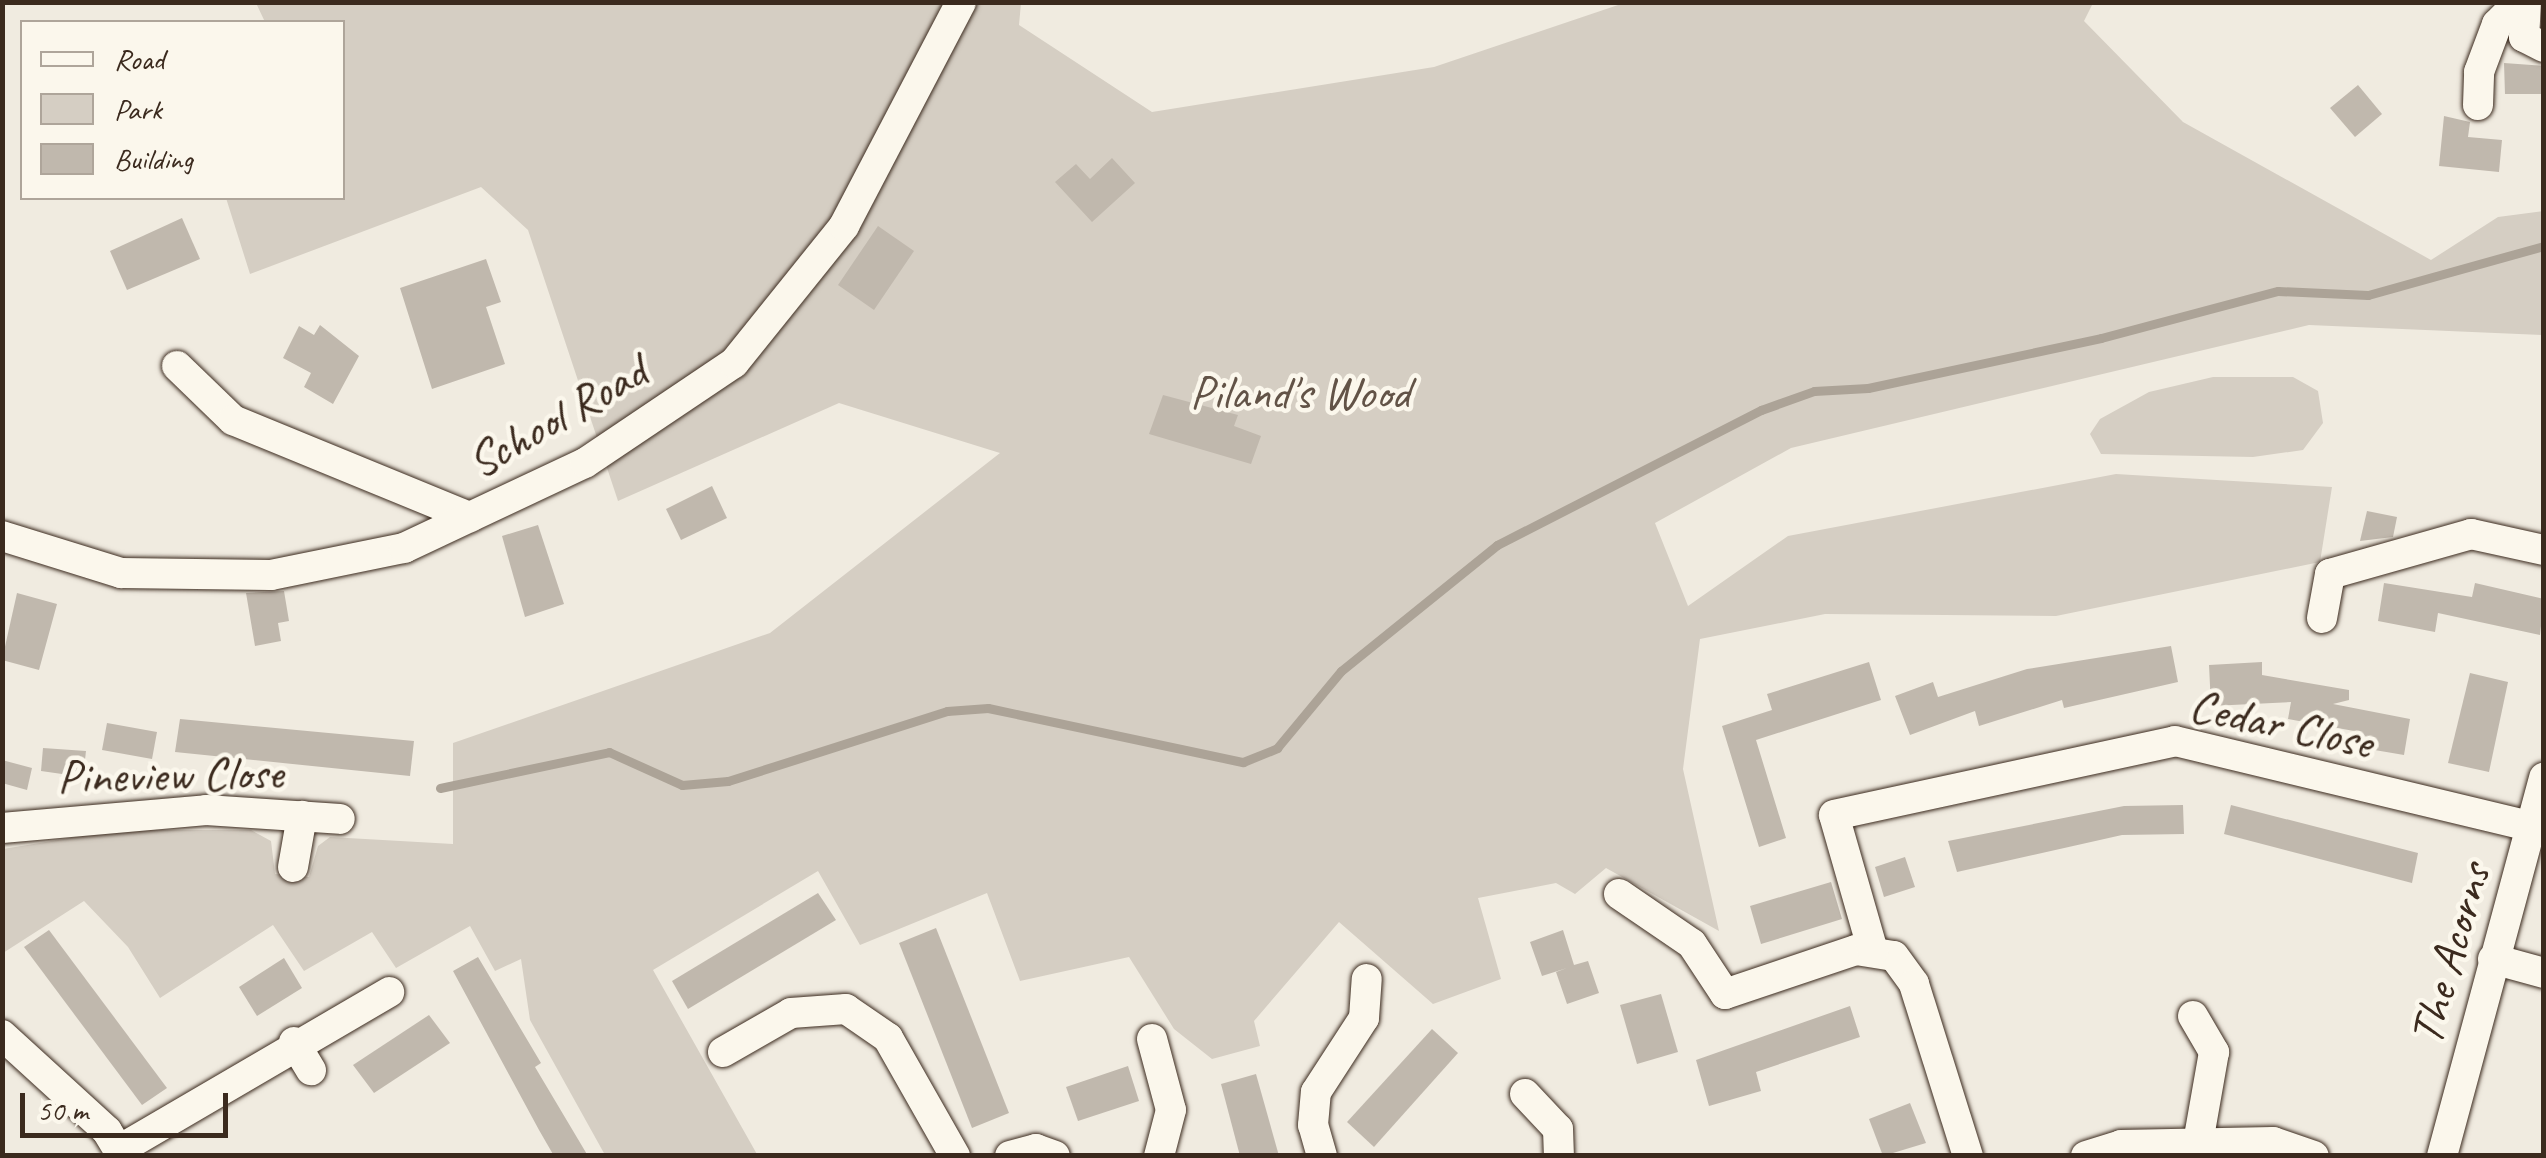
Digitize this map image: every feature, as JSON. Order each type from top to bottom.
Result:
[{"type":"street","name":"School Road","points":[[2,536],[121,573],[271,575],[404,548],[586,463],[734,363],[844,226],[961,2]]},
{"type":"street","points":[[2523,2],[2524,38],[2544,47]]},
{"type":"street","points":[[2478,105],[2479,72],[2497,24],[2523,2]]},
{"type":"street","points":[[177,366],[233,420],[470,518]]},
{"type":"street","points":[[2322,618],[2330,574],[2471,534],[2544,550]]},
{"type":"street","name":"Cedar Close","points":[[1873,950],[1834,815],[2175,741],[2533,827]]},
{"type":"street","name":"The Acorns","points":[[2442,1156],[2544,777]]},
{"type":"street","name":"Pineview Close","points":[[2,828],[206,810],[340,819]]},
{"type":"street","points":[[293,867],[302,816]]},
{"type":"street","points":[[1619,894],[1692,944],[1725,994],[1873,950],[1894,956],[1914,984],[1961,1154]]},
{"type":"street","points":[[2493,960],[2544,973]]},
{"type":"street","points":[[1322,1156],[1313,1125],[1316,1092],[1364,1018],[1368,979]]},
{"type":"street","points":[[2,1035],[54,1077],[120,1153],[294,1042],[389,992]]},
{"type":"street","points":[[722,1052],[791,1013],[846,1010],[888,1038],[955,1156]]},
{"type":"street","points":[[2193,1016],[2214,1052],[2198,1143]]},
{"type":"street","points":[[1152,1039],[1171,1110],[1159,1156]]},
{"type":"street","points":[[294,1042],[311,1070]]},
{"type":"street","points":[[1525,1094],[1558,1129],[1559,1156]]},
{"type":"street","points":[[2086,1156],[2122,1144],[2273,1142],[2314,1156]]},
{"type":"street","points":[[1010,1156],[1036,1149],[1055,1156]]},
{"type":"green space","name":"Piland's Wood","points":[[256,3],[1021,3],[1019,25],[1152,112],[1434,67],[1624,3],[2093,3],[2084,21],[2183,122],[2431,260],[2498,217],[2543,211],[2543,335],[2309,325],[1791,448],[1655,523],[1688,606],[1788,536],[2116,474],[2332,487],[2320,562],[2056,616],[1825,614],[1700,639],[1683,769],[1719,931],[1606,868],[1575,894],[1556,883],[1478,898],[1501,979],[1433,1004],[1339,922],[1254,1021],[1260,1046],[1212,1059],[1174,1029],[1129,957],[1020,981],[987,893],[860,945],[818,871],[653,970],[758,1156],[605,1155],[530,1020],[521,959],[495,971],[470,926],[396,968],[372,932],[304,971],[273,925],[160,998],[128,947],[84,901],[3,953],[3,849],[119,830],[251,830],[271,841],[275,874],[309,877],[318,846],[330,837],[453,844],[453,743],[770,633],[1000,453],[839,403],[618,501],[528,230],[481,187],[250,274],[227,200],[345,200],[345,20],[264,20]]},
{"type":"green space","points":[[2213,377],[2293,377],[2318,391],[2323,423],[2303,450],[2253,457],[2101,454],[2090,434],[2100,419],[2149,392]]},
{"type":"building","points":[[2504,63],[2544,66],[2544,94],[2505,94]]},
{"type":"building","points":[[2358,85],[2382,114],[2355,137],[2330,108]]},
{"type":"building","points":[[2444,116],[2470,122],[2468,137],[2502,140],[2499,172],[2439,166]]},
{"type":"building","points":[[1112,158],[1135,183],[1092,222],[1055,182],[1076,164],[1090,179]]},
{"type":"building","points":[[182,218],[200,259],[127,290],[110,251]]},
{"type":"building","points":[[878,226],[914,251],[874,310],[838,285]]},
{"type":"building","points":[[486,259],[501,302],[486,307],[505,364],[432,389],[400,288]]},
{"type":"building","points":[[320,325],[359,356],[333,404],[304,387],[311,373],[283,358],[299,326],[314,335]]},
{"type":"building","points":[[1163,395],[1238,415],[1234,426],[1261,436],[1251,464],[1149,434]]},
{"type":"building","points":[[712,486],[727,518],[681,540],[666,509]]},
{"type":"building","points":[[2367,511],[2397,517],[2393,537],[2360,541]]},
{"type":"building","points":[[538,525],[564,604],[525,617],[502,536]]},
{"type":"building","points":[[2384,583],[2472,597],[2475,583],[2544,599],[2540,635],[2438,613],[2435,632],[2378,621]]},
{"type":"building","points":[[284,591],[289,621],[278,623],[281,641],[255,646],[246,593]]},
{"type":"building","points":[[17,593],[57,604],[39,670],[2,660]]},
{"type":"building","points":[[2171,646],[2178,682],[2064,708],[2062,700],[1979,726],[1975,711],[1910,735],[1895,696],[1933,682],[1938,697],[2027,669]]},
{"type":"building","points":[[1869,662],[1881,700],[1756,740],[1786,838],[1759,847],[1722,726],[1772,710],[1767,694]]},
{"type":"building","points":[[2262,662],[2262,675],[2349,690],[2349,700],[2333,704],[2410,719],[2404,755],[2351,746],[2354,731],[2288,719],[2291,702],[2211,706],[2209,665]]},
{"type":"building","points":[[2470,673],[2508,682],[2489,772],[2448,763]]},
{"type":"building","points":[[180,719],[414,741],[410,776],[175,752]]},
{"type":"building","points":[[107,723],[157,732],[152,759],[102,750]]},
{"type":"building","points":[[43,748],[86,751],[83,777],[41,771]]},
{"type":"building","points":[[2,760],[32,768],[27,790],[2,783]]},
{"type":"building","points":[[2183,805],[2184,834],[2122,835],[1957,872],[1948,841],[2124,806]]},
{"type":"building","points":[[2231,805],[2418,853],[2412,883],[2224,834]]},
{"type":"building","points":[[1905,857],[1915,887],[1884,897],[1875,867]]},
{"type":"building","points":[[1831,882],[1842,919],[1761,944],[1750,906]]},
{"type":"building","points":[[818,893],[836,920],[688,1009],[672,981]]},
{"type":"building","points":[[936,928],[1009,1113],[972,1128],[899,943]]},
{"type":"building","points":[[49,930],[167,1088],[142,1105],[24,947]]},
{"type":"building","points":[[1563,930],[1574,965],[1588,961],[1599,993],[1567,1004],[1556,972],[1567,968],[1542,976],[1530,942]]},
{"type":"building","points":[[478,957],[541,1063],[535,1067],[588,1156],[554,1156],[539,1130],[453,971]]},
{"type":"building","points":[[284,958],[302,988],[257,1016],[239,987]]},
{"type":"building","points":[[1661,994],[1678,1052],[1637,1064],[1620,1005]]},
{"type":"building","points":[[1850,1006],[1860,1037],[1756,1072],[1761,1091],[1709,1106],[1696,1060]]},
{"type":"building","points":[[429,1015],[450,1043],[374,1093],[353,1065]]},
{"type":"building","points":[[1432,1029],[1458,1053],[1374,1147],[1347,1122]]},
{"type":"building","points":[[1128,1066],[1139,1101],[1078,1121],[1066,1087]]},
{"type":"building","points":[[1256,1074],[1279,1156],[1240,1156],[1221,1084]]},
{"type":"building","points":[[1910,1103],[1926,1143],[1883,1156],[1869,1119]]},
{"type":"waterway","points":[[440,788],[609,752],[682,785],[728,781],[947,711],[988,708],[1243,762],[1277,748],[1341,671],[1497,545],[1761,410],[1814,391],[1868,388],[2101,338],[2278,291],[2368,295],[2544,246]]}]
